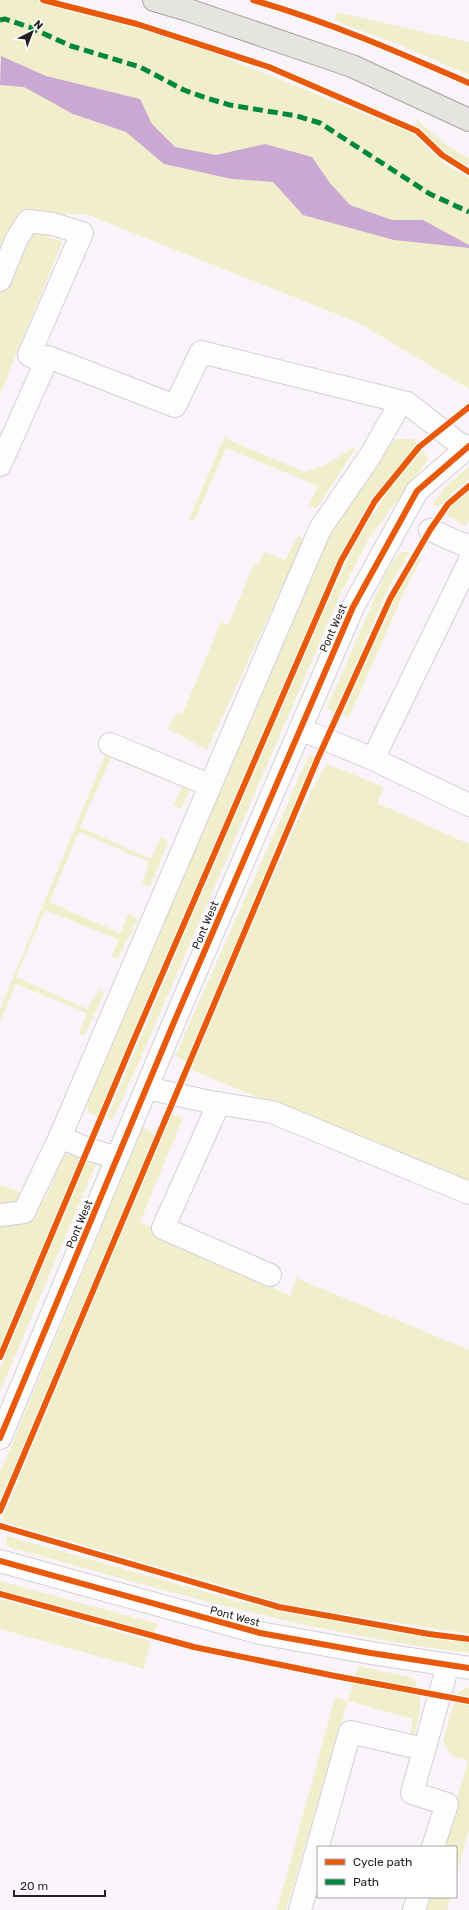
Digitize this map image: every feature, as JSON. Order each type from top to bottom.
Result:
[{"type":"main road","points":[[154,0],[196,12],[352,66],[469,120]]},
{"type":"street","points":[[0,280],[16,240],[28,221],[53,224],[82,233],[29,355],[45,363]]},
{"type":"street","points":[[0,465],[48,357],[175,406],[201,352],[407,403],[468,447]]},
{"type":"street","points":[[0,1215],[24,1212],[60,1137],[209,785],[320,529],[370,456],[401,402]]},
{"type":"street","name":"Pont West","points":[[0,1438],[117,1158],[353,607],[417,491],[468,447]]},
{"type":"street","points":[[430,530],[469,547]]},
{"type":"street","points":[[373,759],[469,562]]},
{"type":"street","points":[[300,729],[373,759],[469,805]]},
{"type":"street","points":[[110,744],[209,785]]},
{"type":"street","points":[[147,1088],[272,1112],[469,1193]]},
{"type":"street","points":[[219,1103],[163,1228],[270,1276]]},
{"type":"street","points":[[60,1137],[88,1149],[117,1158]]},
{"type":"street","name":"Pont West","points":[[0,1561],[260,1633],[371,1654],[469,1668]]},
{"type":"street","points":[[433,1846],[447,1804],[412,1793],[448,1665]]},
{"type":"street","points":[[318,1846],[350,1732],[424,1749]]},
{"type":"street","points":[[300,1910],[317,1849]]},
{"type":"street","points":[[414,1910],[418,1898]]},
{"type":"shaded area","points":[[0,0],[40,0],[167,34],[412,133],[446,165],[469,178],[469,389],[359,323],[86,214],[56,214],[47,237],[63,241],[0,394]]},
{"type":"shaded area","points":[[336,12],[469,42],[469,75],[405,47],[335,21]]},
{"type":"shaded area","points":[[1,56],[46,76],[140,99],[152,124],[175,147],[216,155],[265,144],[312,157],[330,183],[350,205],[392,220],[423,220],[469,245],[469,248],[394,240],[303,215],[273,182],[232,179],[164,164],[126,132],[73,114],[24,87],[0,85]]},
{"type":"shaded area","points":[[416,119],[450,148],[469,158],[469,166],[451,157],[416,126]]},
{"type":"shaded area","points":[[224,438],[305,472],[323,466],[357,446],[317,508],[309,506],[318,486],[226,448],[194,521],[189,519]]},
{"type":"shaded area","points":[[395,439],[413,439],[418,445],[364,514],[315,614],[211,852],[98,1118],[87,1111],[88,1092],[328,534]]},
{"type":"shaded area","points":[[423,450],[428,460],[369,538],[341,593],[143,1053],[112,1121],[107,1117],[316,626],[358,538],[390,488]]},
{"type":"shaded area","points":[[469,467],[469,479],[452,493],[439,507],[432,504],[448,484]]},
{"type":"shaded area","points":[[469,487],[469,521],[465,526],[442,512],[453,500]]},
{"type":"shaded area","points":[[298,535],[304,540],[207,750],[168,729],[177,712],[182,715],[221,622],[228,625],[254,564],[258,565],[264,552],[285,560]]},
{"type":"shaded area","points":[[400,552],[410,552],[389,586],[335,713],[327,708],[386,572]]},
{"type":"shaded area","points":[[416,555],[421,559],[405,590],[349,717],[342,716],[390,599]]},
{"type":"shaded area","points":[[108,748],[191,787],[181,809],[173,806],[182,787],[111,758],[80,827],[151,859],[161,836],[168,842],[150,887],[142,883],[149,862],[79,832],[49,902],[120,933],[129,913],[138,920],[117,959],[111,957],[119,940],[45,910],[16,977],[87,1009],[99,990],[104,993],[85,1035],[79,1034],[87,1013],[16,984],[0,1022],[0,1009]]},
{"type":"shaded area","points":[[309,755],[318,758],[281,838],[187,1062],[175,1056]]},
{"type":"shaded area","points":[[327,764],[384,787],[377,803],[469,844],[469,1185],[187,1068],[311,791]]},
{"type":"shaded area","points":[[171,1113],[183,1118],[140,1222],[290,1296],[296,1278],[469,1350],[469,1634],[292,1606],[1,1521]]},
{"type":"shaded area","points":[[143,1127],[155,1135],[34,1424],[0,1498],[0,1473]]},
{"type":"shaded area","points":[[64,1154],[82,1156],[0,1350],[0,1185],[44,1201]]},
{"type":"shaded area","points":[[88,1158],[96,1164],[0,1392],[0,1368]]},
{"type":"shaded area","points":[[7,1536],[241,1602],[469,1640],[469,1653],[410,1645],[352,1634],[294,1622],[178,1594],[6,1546]]},
{"type":"shaded area","points":[[0,1581],[158,1624],[153,1633],[0,1590]]},
{"type":"shaded area","points":[[0,1599],[151,1641],[144,1669],[0,1629]]},
{"type":"shaded area","points":[[358,1666],[413,1678],[419,1694],[420,1709],[413,1740],[409,1739],[413,1719],[348,1701]]},
{"type":"shaded area","points":[[469,1687],[469,1830],[457,1873],[457,1846],[443,1846],[468,1760],[452,1756],[443,1740],[457,1693]]},
{"type":"shaded area","points":[[335,1697],[348,1701],[286,1910],[277,1910]]},
{"type":"shaded area","points":[[429,1898],[451,1898],[447,1910],[425,1910]]},
{"type":"marked path","points":[[0,20],[5,19],[29,27],[71,46],[140,67],[184,90],[206,98],[230,105],[297,116],[320,123],[430,194],[469,212]]},
{"type":"cycle path","points":[[43,0],[137,24],[269,67],[417,131],[442,155],[469,172]]},
{"type":"cycle path","points":[[253,0],[335,27],[469,83]]},
{"type":"cycle path","points":[[0,1357],[132,1044],[341,561],[375,501],[419,447],[469,407]]},
{"type":"cycle path","points":[[0,1438],[174,1022],[353,607],[417,491],[469,446]]},
{"type":"cycle path","points":[[0,1511],[318,758],[390,599],[430,530],[448,504],[469,486]]},
{"type":"cycle path","points":[[0,1526],[279,1607],[429,1634],[469,1639]]},
{"type":"cycle path","points":[[0,1561],[260,1633],[371,1653],[469,1668]]},
{"type":"cycle path","points":[[0,1594],[194,1647],[335,1676],[469,1701]]}]
